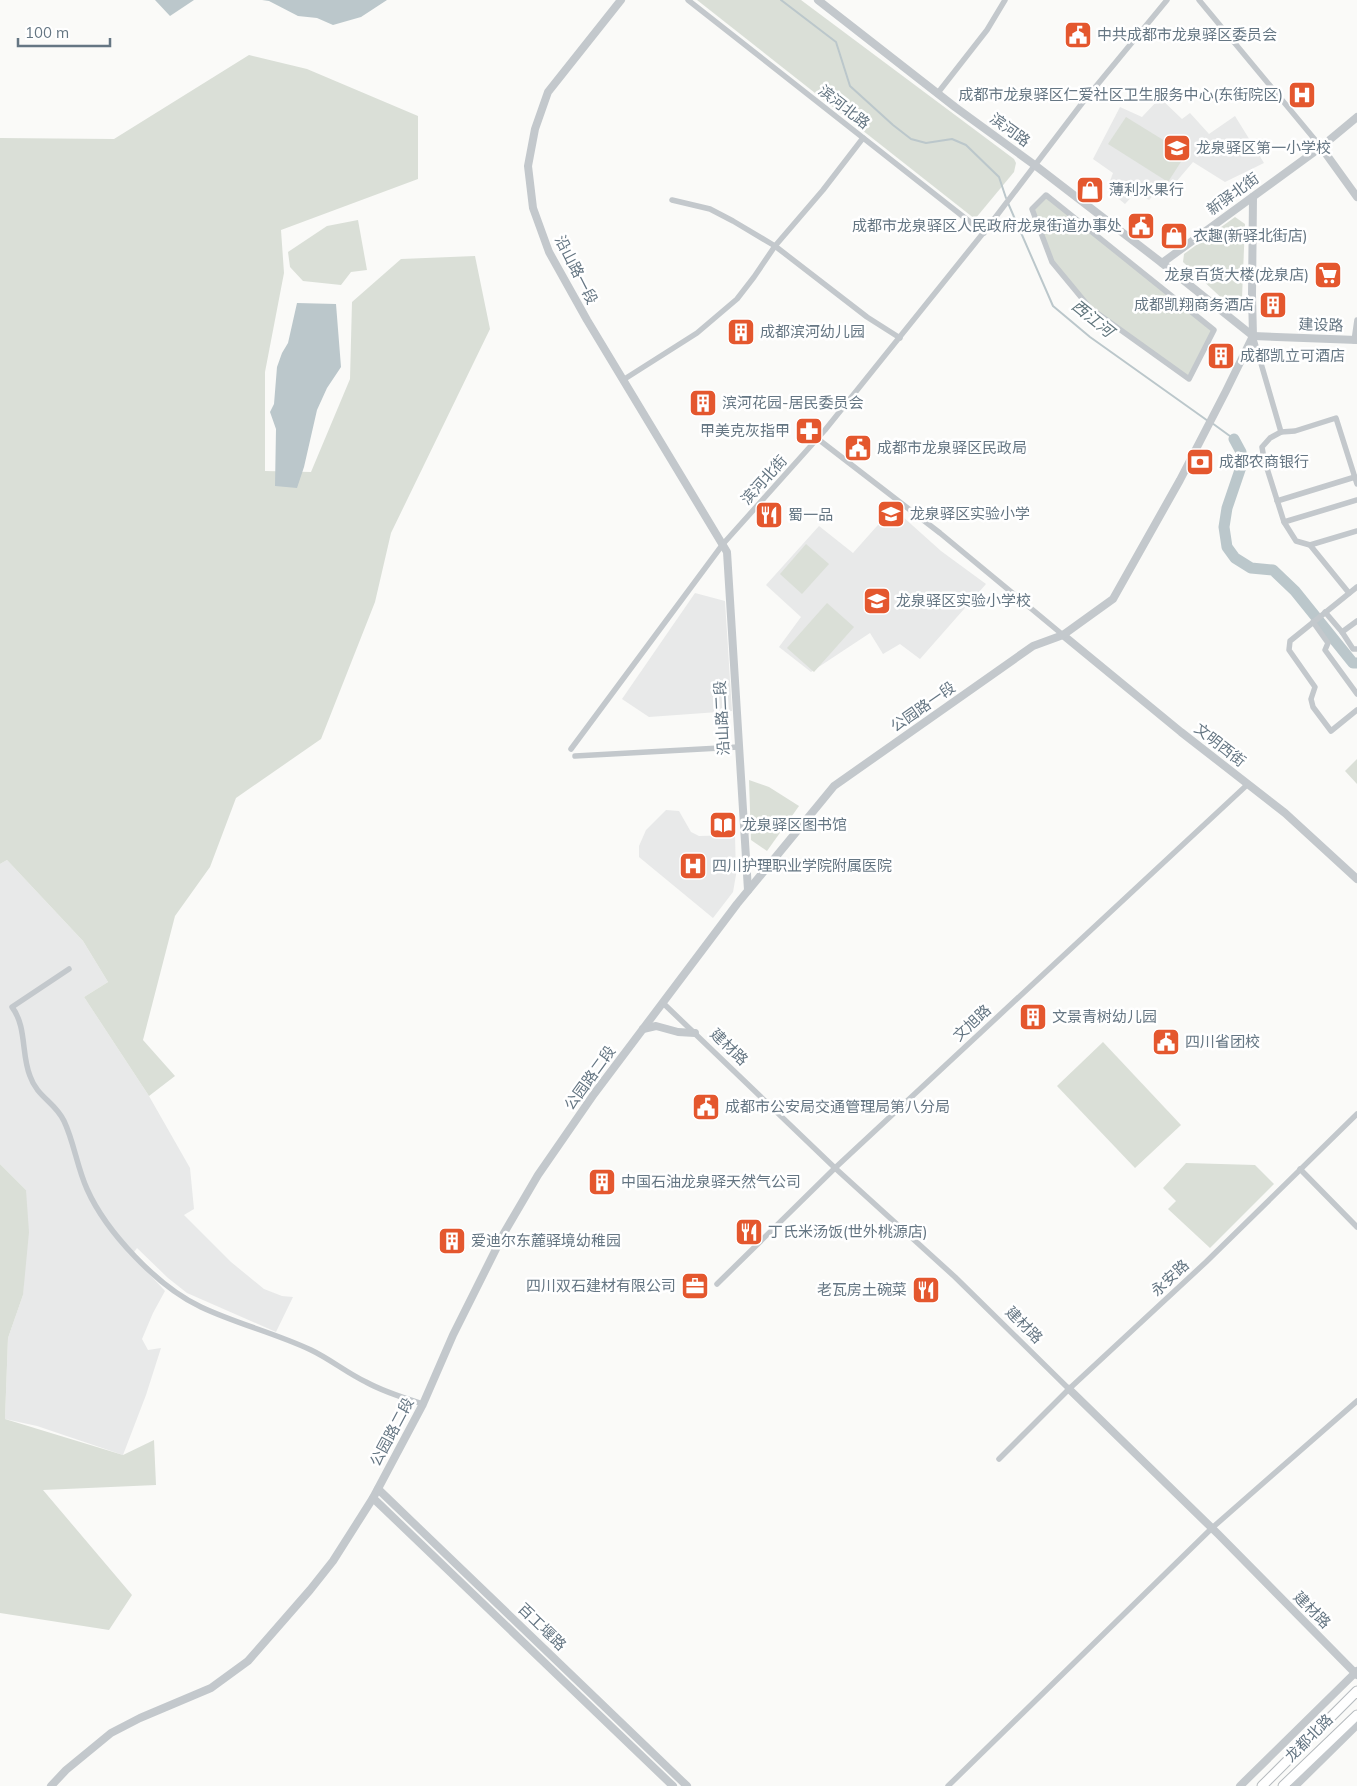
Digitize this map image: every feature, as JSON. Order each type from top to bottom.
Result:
[{"type":"main road","name":"龙都北路","points":[[1262,1786],[1357,1691]]},
{"type":"main road","name":"龙都北路","points":[[1284,1786],[1357,1715]]},
{"type":"street","name":"沿山路一段","points":[[621,0],[548,92],[535,130],[528,166],[533,208],[549,252],[587,320],[723,544]]},
{"type":"street","name":"滨河北路","points":[[688,0],[984,233]]},
{"type":"street","name":"滨河路","points":[[818,0],[938,94],[1036,166],[1162,263],[1253,336]]},
{"type":"street","points":[[938,94],[987,30],[1005,0]]},
{"type":"street","name":"滨河北街","points":[[571,749],[723,544],[818,439],[984,233],[1083,102],[1167,0]]},
{"type":"street","points":[[1199,0],[1320,147],[1357,196]]},
{"type":"street","name":"新驿北街","points":[[1162,263],[1320,147],[1357,117]]},
{"type":"street","points":[[623,380],[697,333],[730,304],[754,277],[775,246],[823,190],[863,138]]},
{"type":"street","points":[[1046,195],[1214,330],[1189,380],[1090,308],[1052,262],[1032,209],[1046,195]]},
{"type":"street","points":[[1253,197],[1253,336],[1281,432]]},
{"type":"street","points":[[672,200],[710,210],[733,220],[775,246],[867,317],[900,338]]},
{"type":"street","points":[[1356,340],[1357,320]]},
{"type":"street","name":"建设路","points":[[1253,336],[1356,340]]},
{"type":"street","name":"公园路一段","points":[[663,1003],[748,890],[834,786],[1033,646],[1063,635],[1113,599],[1199,446],[1253,336]]},
{"type":"street","points":[[1357,484],[1336,418],[1295,431],[1281,432],[1270,438],[1262,447],[1284,522],[1296,541],[1310,545],[1357,531]]},
{"type":"street","points":[[818,439],[940,533],[1063,635]]},
{"type":"street","points":[[1277,501],[1355,477]]},
{"type":"street","points":[[1284,522],[1357,500]]},
{"type":"street","name":"沿山路二段","points":[[723,544],[727,552],[748,890]]},
{"type":"street","points":[[1310,545],[1349,593]]},
{"type":"street","points":[[1357,587],[1290,641],[1289,650],[1315,687],[1311,699],[1313,707],[1331,731],[1357,710]]},
{"type":"street","points":[[1323,614],[1342,632],[1353,648],[1357,650]]},
{"type":"street","points":[[1342,632],[1357,621]]},
{"type":"street","points":[[1313,622],[1328,643],[1325,650],[1357,694]]},
{"type":"street","name":"文明西街","points":[[1063,635],[1285,813],[1357,878]]},
{"type":"street","points":[[576,756],[738,747]]},
{"type":"street","name":"文旭路","points":[[717,1284],[835,1168],[1248,784]]},
{"type":"street","points":[[69,969],[12,1007],[23,1037],[30,1077],[37,1092],[57,1110],[64,1121],[86,1189],[97,1210],[114,1234],[157,1277],[192,1302],[240,1324],[279,1336],[312,1351],[366,1382],[423,1404]]},
{"type":"street","name":"建材路","points":[[663,1003],[835,1168],[955,1277],[1212,1528],[1356,1673]]},
{"type":"street","name":"公园路二段","points":[[51,1786],[66,1770],[111,1733],[140,1718],[211,1688],[248,1661],[316,1583],[333,1561],[378,1489],[423,1404],[456,1328],[516,1211],[538,1175],[594,1094],[663,1003]]},
{"type":"street","points":[[643,1030],[661,1026],[678,1032],[695,1033]]},
{"type":"street","name":"永安路","points":[[999,1459],[1069,1389],[1206,1262],[1357,1114]]},
{"type":"street","points":[[1300,1169],[1357,1227]]},
{"type":"street","points":[[948,1786],[1212,1528],[1357,1401]]},
{"type":"street","name":"百工堰路","points":[[378,1489],[687,1786]]},
{"type":"street","name":"百工堰路","points":[[373,1498],[673,1786]]},
{"type":"street","points":[[1240,1786],[1356,1673]]},
{"type":"street","points":[[1295,1786],[1357,1725]]},
{"type":"shaded area","points":[[155,0],[194,0],[170,16]]},
{"type":"shaded area","points":[[262,0],[387,0],[361,17],[333,25],[317,18],[298,16],[269,1]]},
{"type":"shaded area","points":[[697,0],[801,0],[1014,159],[1016,163],[1014,172],[975,219]]},
{"type":"shaded area","points":[[249,55],[307,69],[418,116],[418,179],[281,230],[284,273],[265,372],[265,471],[311,472],[350,379],[352,302],[401,259],[475,256],[490,329],[391,533],[375,602],[321,739],[236,798],[210,867],[175,916],[143,1040],[175,1076],[149,1096],[84,997],[108,982],[83,941],[7,860],[0,864],[0,138],[114,139]]},
{"type":"shaded area","name":"龙泉驿区第一小学校","points":[[1160,98],[1182,119],[1190,113],[1209,134],[1235,116],[1264,163],[1225,182],[1193,162],[1170,189],[1163,184],[1149,200],[1136,192],[1125,204],[1107,189],[1113,173],[1093,159],[1120,107],[1142,117]]},
{"type":"shaded area","points":[[1126,117],[1186,154],[1168,182],[1108,144]]},
{"type":"shaded area","points":[[1046,195],[1214,330],[1189,379],[1090,308],[1052,262],[1032,209]]},
{"type":"shaded area","points":[[1235,217],[1245,224],[1242,298],[1228,304],[1183,262],[1184,254]]},
{"type":"shaded area","points":[[358,220],[367,270],[351,272],[341,285],[303,281],[290,267],[288,252],[327,226]]},
{"type":"shaded area","points":[[297,303],[336,304],[341,367],[327,388],[317,410],[304,467],[297,488],[275,486],[276,429],[270,412],[274,404],[277,367],[288,343]]},
{"type":"shaded area","name":"龙泉驿区实验小学校","points":[[893,508],[941,551],[986,584],[920,659],[900,644],[883,654],[870,633],[811,672],[779,647],[801,617],[766,585],[819,526],[853,553]]},
{"type":"shaded area","points":[[806,544],[829,564],[802,594],[780,574]]},
{"type":"shaded area","points":[[695,593],[725,601],[732,711],[649,717],[622,699]]},
{"type":"shaded area","points":[[827,603],[854,627],[814,672],[787,648]]},
{"type":"shaded area","points":[[1357,759],[1357,784],[1345,771]]},
{"type":"shaded area","points":[[749,780],[769,787],[799,806],[767,851],[751,840]]},
{"type":"shaded area","name":"四川护理职业学院附属医院","points":[[666,810],[679,811],[691,832],[699,836],[735,835],[736,875],[733,892],[713,918],[639,857],[639,846],[646,830]]},
{"type":"shaded area","points":[[7,860],[83,941],[108,982],[84,997],[149,1096],[190,1168],[194,1209],[184,1215],[231,1262],[264,1289],[282,1296],[293,1297],[276,1332],[187,1293],[168,1278],[137,1248],[132,1255],[165,1291],[142,1339],[148,1350],[161,1348],[146,1395],[123,1455],[37,1426],[5,1419],[8,1338],[23,1295],[26,1190],[0,1164],[0,864]]},
{"type":"shaded area","points":[[1103,1042],[1181,1125],[1135,1168],[1057,1086]]},
{"type":"shaded area","points":[[1186,1163],[1255,1165],[1274,1184],[1210,1248],[1168,1209],[1176,1201],[1163,1188]]},
{"type":"shaded area","points":[[0,1164],[26,1190],[29,1232],[23,1295],[8,1338],[5,1419],[123,1455],[154,1440],[156,1485],[43,1490],[132,1595],[109,1630],[0,1613]]},
{"type":"waterway","name":"西江河","points":[[781,0],[836,42],[850,86],[893,125],[911,139],[926,143],[952,139],[966,145],[999,177],[1006,198]]},
{"type":"waterway","name":"西江河","points":[[1008,203],[1053,306],[1090,337],[1208,421]]},
{"type":"waterway","name":"西江河","points":[[1212,423],[1234,439]]},
{"type":"waterway","name":"西江河","points":[[1234,439],[1241,452],[1242,464],[1227,508],[1224,527],[1227,547],[1235,558],[1251,568],[1273,570],[1295,591],[1353,663],[1357,663]]},
{"type":"place","name":"中共成都市龙泉驿区委员会","points":[[1078,35]]},
{"type":"place","name":"成都市龙泉驿区仁爱社区卫生服务中心(东街院区)","points":[[1302,95]]},
{"type":"place","name":"龙泉驿区第一小学校","points":[[1177,148]]},
{"type":"place","name":"薄利水果行","points":[[1090,190]]},
{"type":"place","name":"成都市龙泉驿区人民政府龙泉街道办事处","points":[[1141,226]]},
{"type":"place","name":"衣趣(新驿北街店)","points":[[1174,236]]},
{"type":"place","name":"龙泉百货大楼(龙泉店)","points":[[1328,275]]},
{"type":"place","name":"成都凯翔商务酒店","points":[[1273,305]]},
{"type":"place","name":"成都滨河幼儿园","points":[[741,332]]},
{"type":"place","name":"成都凯立可酒店","points":[[1221,356]]},
{"type":"place","name":"滨河花园-居民委员会","points":[[703,403]]},
{"type":"place","name":"甲美克灰指甲","points":[[809,431]]},
{"type":"place","name":"成都市龙泉驿区民政局","points":[[858,448]]},
{"type":"place","name":"成都农商银行","points":[[1200,462]]},
{"type":"place","name":"龙泉驿区实验小学","points":[[891,514]]},
{"type":"place","name":"蜀一品","points":[[769,515]]},
{"type":"place","name":"龙泉驿区实验小学校","points":[[877,601]]},
{"type":"place","name":"龙泉驿区图书馆","points":[[723,825]]},
{"type":"place","name":"四川护理职业学院附属医院","points":[[693,866]]},
{"type":"place","name":"文景青树幼儿园","points":[[1033,1017]]},
{"type":"place","name":"四川省团校","points":[[1166,1042]]},
{"type":"place","name":"成都市公安局交通管理局第八分局","points":[[706,1107]]},
{"type":"place","name":"中国石油龙泉驿天然气公司","points":[[602,1182]]},
{"type":"place","name":"丁氏米汤饭(世外桃源店)","points":[[749,1232]]},
{"type":"place","name":"爱迪尔东麓驿境幼稚园","points":[[452,1241]]},
{"type":"place","name":"四川双石建材有限公司","points":[[695,1286]]},
{"type":"place","name":"老瓦房土碗菜","points":[[926,1290]]}]
